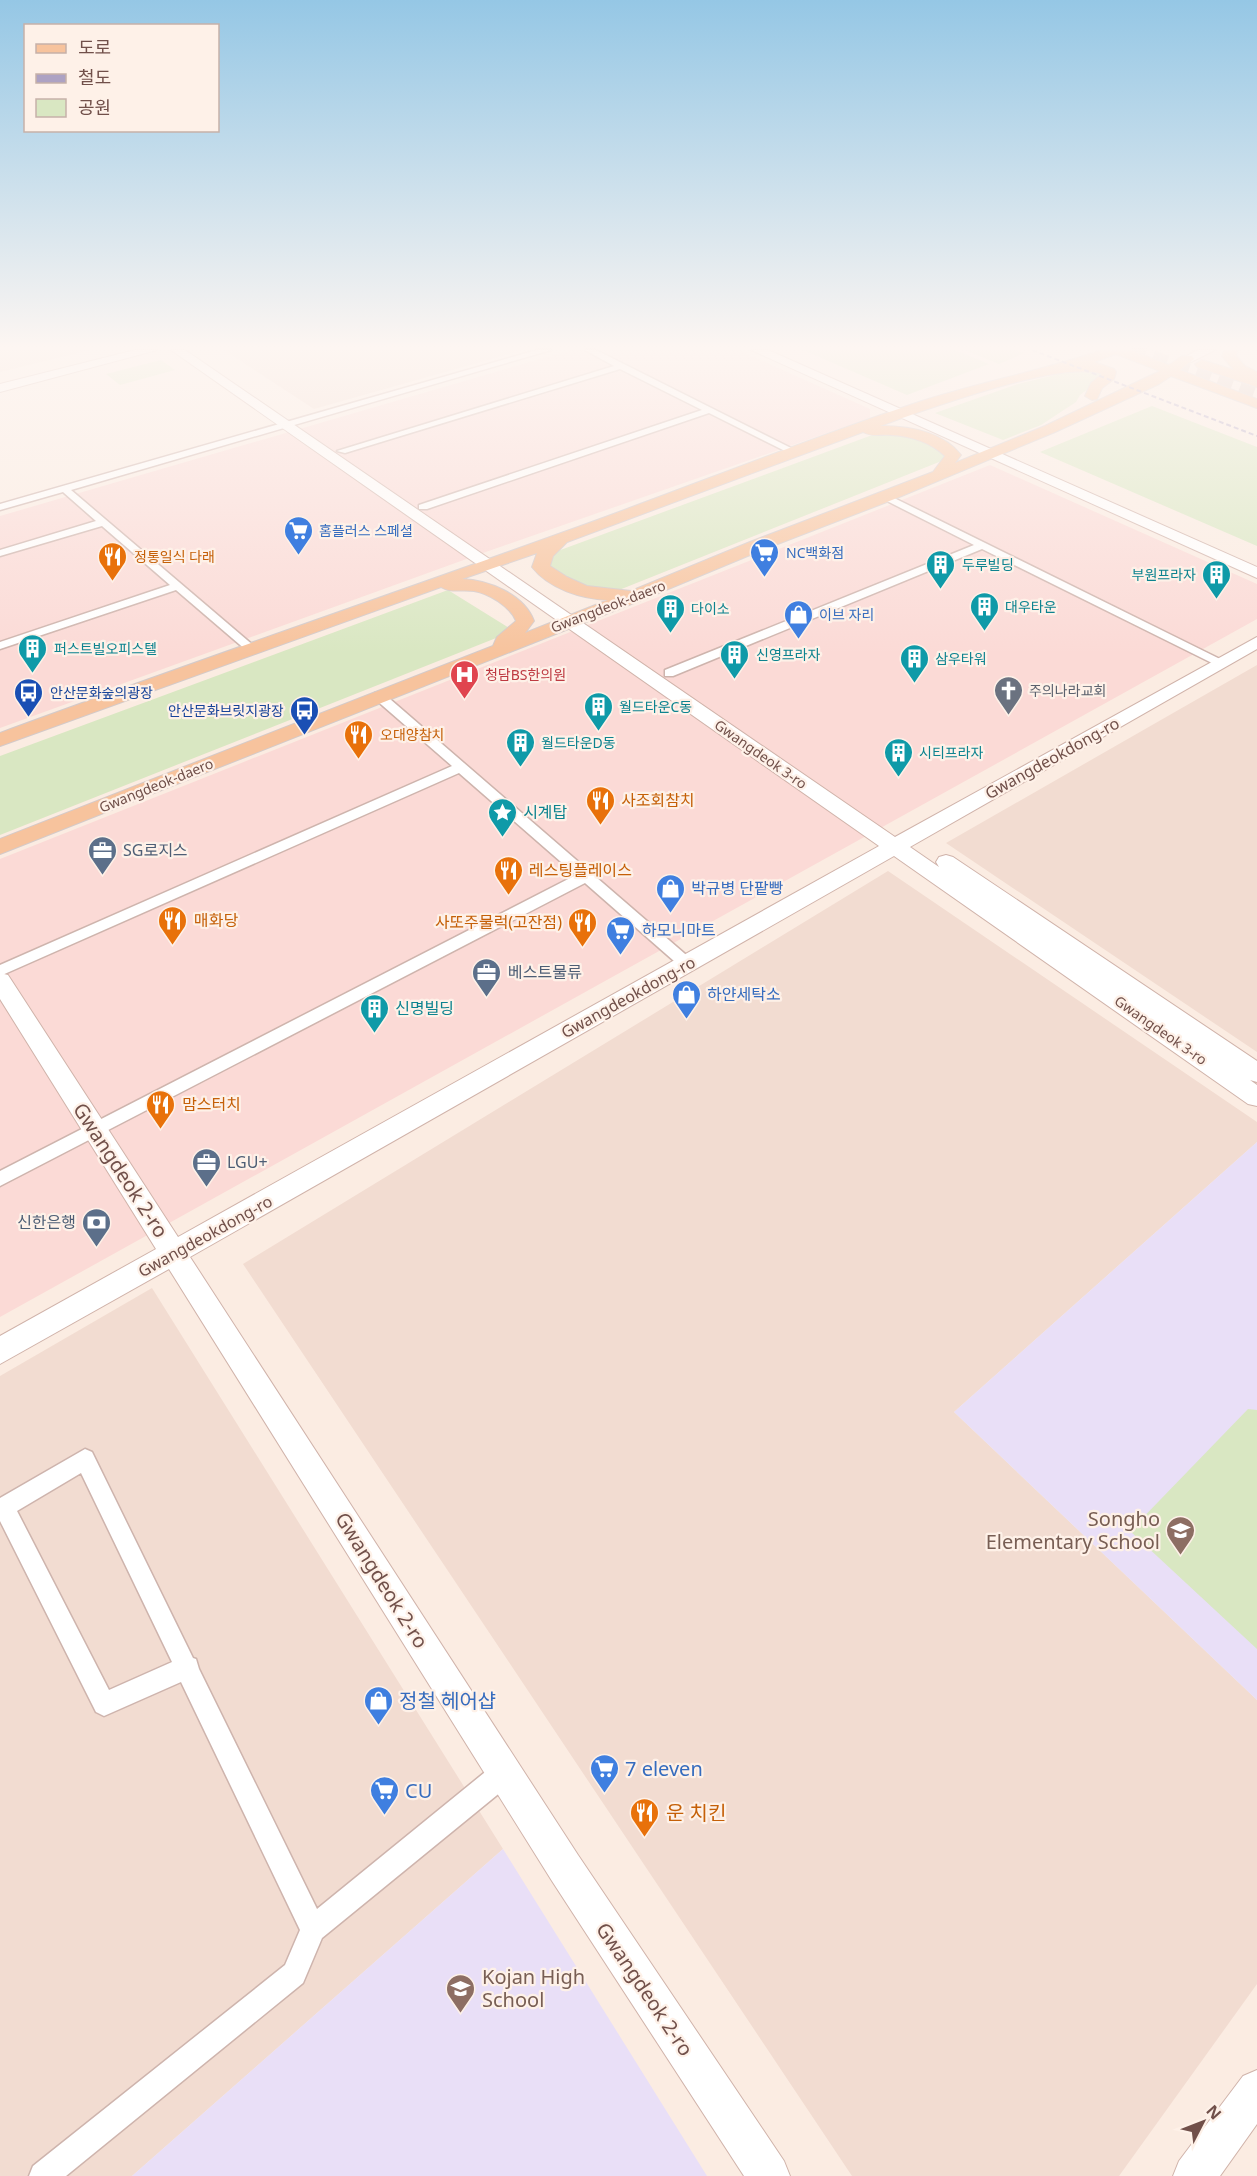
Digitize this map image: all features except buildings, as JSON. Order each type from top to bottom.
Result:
[{"type":"main road","points":[[0,740],[800,452]]},
{"type":"main road","points":[[939,474],[953,455],[949,452]]},
{"type":"main road","name":"Gwangdeok-daero","points":[[0,848],[994,452]]},
{"type":"main road","points":[[561,539],[545,554],[541,567],[573,589],[604,596],[644,593]]},
{"type":"main road","points":[[423,588],[476,585],[488,588],[522,611],[525,621],[522,627],[504,639],[497,650]]},
{"type":"street","points":[[0,507],[196,452]]},
{"type":"street","name":"Gwangdeok 3-ro","points":[[332,452],[903,842],[1257,1073]]},
{"type":"street","name":"Gwangdeok 3-ro","points":[[343,452],[423,507],[493,564]]},
{"type":"street","points":[[423,507],[587,452]]},
{"type":"street","points":[[1001,452],[1257,573]]},
{"type":"street","points":[[1002,452],[1257,559]]},
{"type":"street","points":[[65,489],[250,648]]},
{"type":"street","points":[[886,496],[1220,663]]},
{"type":"street","points":[[0,553],[103,522]]},
{"type":"street","points":[[669,673],[982,545]]},
{"type":"street","points":[[0,646],[177,586]]},
{"type":"street","name":"Gwangdeok 3-ro","points":[[576,619],[669,673],[1257,1097]]},
{"type":"street","name":"Gwangdeokdong-ro","points":[[0,1351],[1257,642]]},
{"type":"street","points":[[379,696],[687,964]]},
{"type":"street","points":[[0,971],[461,767]]},
{"type":"street","points":[[0,1179],[586,876]]},
{"type":"street","name":"Gwangdeok 2-ro","points":[[0,981],[504,1773],[769,2176]]},
{"type":"street","points":[[188,1667],[104,1704],[4,1507],[86,1459],[188,1667],[313,1929]]},
{"type":"street","points":[[43,2176],[294,1974],[313,1929],[504,1773]]},
{"type":"street","points":[[1194,2176],[1257,2090]]},
{"type":"shaded area","points":[[222,452],[774,452],[483,553],[0,728],[0,516]]},
{"type":"shaded area","points":[[990,465],[1257,584],[1257,619],[0,1317],[0,859]]},
{"type":"shaded area","points":[[1257,665],[1257,1052],[946,843]]},
{"type":"shaded area","points":[[888,871],[1257,1122],[1257,1142],[954,1412],[1257,1700],[1257,1984],[1119,2176],[852,2176],[243,1264]]},
{"type":"shaded area","name":"Songho Elementary School","points":[[1257,1142],[1257,1700],[954,1412]]},
{"type":"shaded area","points":[[152,1288],[503,1849],[132,2176],[0,2176],[0,1376]]},
{"type":"shaded area","name":"Kojan High School","points":[[503,1849],[707,2176],[132,2176]]},
{"type":"green space","points":[[827,452],[943,452],[947,455],[944,460],[619,590],[581,588],[549,568],[555,552]]},
{"type":"green space","points":[[1040,452],[1257,452],[1257,546]]},
{"type":"green space","points":[[448,590],[514,631],[0,835],[0,756]]},
{"type":"green space","points":[[1248,1409],[1257,1410],[1257,1649],[1130,1531]]},
{"type":"place","name":"홈플러스 스페셜","points":[[298,556]]},
{"type":"place","name":"NC백화점","points":[[765,578]]},
{"type":"place","name":"정통일식 다래","points":[[113,582]]},
{"type":"place","name":"두루빌딩","points":[[941,590]]},
{"type":"place","name":"부원프라자","points":[[1217,600]]},
{"type":"place","name":"대우타운","points":[[984,632]]},
{"type":"place","name":"다이소","points":[[670,634]]},
{"type":"place","name":"이브 자리","points":[[798,640]]},
{"type":"place","name":"퍼스트빌오피스텔","points":[[33,674]]},
{"type":"place","name":"신영프라자","points":[[735,680]]},
{"type":"place","name":"삼우타워","points":[[914,684]]},
{"type":"place","name":"청담BS한의원","points":[[464,700]]},
{"type":"place","name":"주의나라교회","points":[[1008,716]]},
{"type":"place","name":"안산문화숲의광장","points":[[29,718]]},
{"type":"place","name":"월드타운C동","points":[[598,732]]},
{"type":"place","name":"안산문화브릿지광장","points":[[305,736]]},
{"type":"place","name":"오대양참치","points":[[359,760]]},
{"type":"place","name":"월드타운D동","points":[[520,768]]},
{"type":"place","name":"시티프라자","points":[[898,778]]},
{"type":"place","name":"사조회참치","points":[[600,826]]},
{"type":"place","name":"시계탑","points":[[502,838]]},
{"type":"place","name":"SG로지스","points":[[102,876]]},
{"type":"place","name":"레스팅플레이스","points":[[508,896]]},
{"type":"place","name":"박규병 단팥빵","points":[[670,914]]},
{"type":"place","name":"매화당","points":[[173,946]]},
{"type":"place","name":"사또주물럭(고잔점)","points":[[583,948]]},
{"type":"place","name":"하모니마트","points":[[621,956]]},
{"type":"place","name":"베스트물류","points":[[487,998]]},
{"type":"place","name":"하얀세탁소","points":[[686,1020]]},
{"type":"place","name":"신명빌딩","points":[[374,1034]]},
{"type":"place","name":"맘스터치","points":[[161,1130]]},
{"type":"place","name":"LGU+","points":[[206,1188]]},
{"type":"place","name":"신한은행","points":[[97,1248]]},
{"type":"place","name":"Songho Elementary School","points":[[1181,1556]]},
{"type":"place","name":"정철 헤어샵","points":[[378,1726]]},
{"type":"place","name":"7 eleven","points":[[604,1794]]},
{"type":"place","name":"CU","points":[[384,1816]]},
{"type":"place","name":"운 치킨","points":[[645,1838]]},
{"type":"place","name":"Kojan High School","points":[[461,2014]]}]
